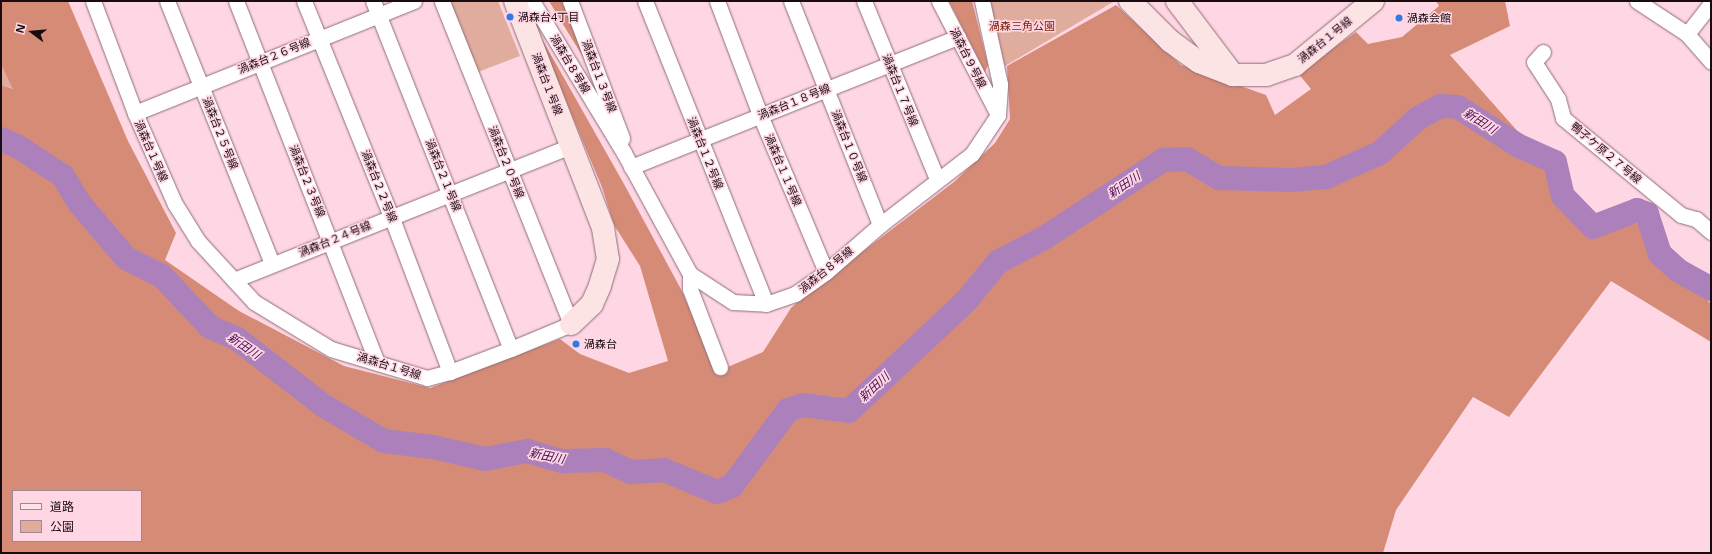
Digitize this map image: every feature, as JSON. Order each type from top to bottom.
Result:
[{"type":"street","name":"渦森台１号線","points":[[93,1],[134,113],[175,204],[198,241],[254,302],[331,349],[427,378],[450,372],[571,324],[592,304],[608,259],[603,228],[515,1]]},
{"type":"street","name":"渦森台２５号線","points":[[167,1],[272,264]]},
{"type":"street","name":"渦森台２３号線","points":[[236,1],[377,362]]},
{"type":"street","name":"渦森台２２号線","points":[[304,1],[391,216],[450,372]]},
{"type":"street","name":"渦森台２６号線","points":[[134,113],[319,38],[376,8],[414,1]]},
{"type":"street","name":"渦森台２０号線","points":[[442,1],[571,324]]},
{"type":"street","name":"渦森台８号線","points":[[532,1],[624,153],[690,274],[733,302],[766,304],[795,294],[826,272],[880,224],[972,154],[998,115],[1000,84],[982,1]]},
{"type":"street","name":"渦森台１３号線","points":[[570,1],[622,135],[624,153]]},
{"type":"street","name":"渦森台１２号線","points":[[645,1],[766,304]]},
{"type":"street","name":"渦森台１１号線","points":[[717,1],[760,115],[826,272]]},
{"type":"street","name":"渦森台１０号線","points":[[791,1],[880,224]]},
{"type":"street","name":"渦森台１７号線","points":[[864,1],[937,180]]},
{"type":"street","name":"渦森台９号線","points":[[939,1],[998,115]]},
{"type":"street","name":"渦森台１号線","points":[[1130,1],[1170,41],[1199,62],[1233,75],[1266,75],[1295,65],[1374,1]]},
{"type":"street","points":[[1176,1],[1233,75]]},
{"type":"street","points":[[1637,1],[1687,34],[1711,62]]},
{"type":"street","points":[[1687,34],[1711,4]]},
{"type":"street","name":"渦森台２１号線","points":[[376,8],[511,349]]},
{"type":"street","name":"渦森台１８号線","points":[[631,167],[958,37]]},
{"type":"street","name":"鴨子ケ原２７号線","points":[[1543,52],[1534,62],[1558,99],[1562,118],[1680,215],[1696,219],[1711,232]]},
{"type":"street","name":"渦森台２４号線","points":[[234,280],[330,240],[571,146]]},
{"type":"street","points":[[690,274],[690,289],[720,367]]},
{"type":"green space","points":[[449,1],[498,1],[520,56],[478,72]]},
{"type":"green space","name":"渦森三角公園","points":[[990,1],[1112,1],[1113,2],[1005,66]]},
{"type":"green space","points":[[1,64],[14,89],[1,85]]},
{"type":"shaded area","points":[[1,1],[68,1],[128,141],[176,233],[165,260],[239,311],[344,366],[430,388],[560,339],[580,354],[629,373],[668,361],[640,266],[614,225],[602,187],[534,25],[624,184],[682,291],[716,372],[763,352],[791,308],[802,298],[954,182],[995,143],[1010,119],[1007,66],[1116,5],[1181,65],[1266,95],[1275,115],[1311,89],[1298,73],[1356,32],[1368,44],[1402,37],[1439,6],[1436,1],[1505,1],[1510,26],[1450,55],[1575,196],[1600,230],[1632,218],[1711,304],[1711,342],[1611,281],[1509,417],[1473,397],[1396,510],[1383,553],[1,553],[1,85],[13,89],[1,64]]},
{"type":"shaded area","points":[[549,1],[568,1],[606,94],[564,26]]},
{"type":"shaded area","points":[[949,1],[972,1],[988,65],[985,72]]},
{"type":"waterway","name":"新田川","points":[[1,139],[17,146],[63,176],[80,204],[126,258],[162,276],[210,327],[236,338],[324,406],[384,441],[433,447],[485,459],[527,451],[563,461],[605,460],[631,472],[664,470],[717,492],[732,486],[788,410],[803,405],[849,411],[967,300],[998,262],[1044,238],[1163,160],[1187,159],[1219,178],[1291,180],[1326,177],[1380,153],[1418,118],[1441,106],[1458,107],[1519,146],[1555,162],[1563,196],[1593,227],[1637,210],[1647,214],[1660,254],[1679,271],[1711,289]]},
{"type":"place","name":"渦森台4丁目","points":[[510,17]]},
{"type":"place","name":"渦森会館","points":[[1399,18]]},
{"type":"place","name":"渦森台","points":[[576,344]]}]
